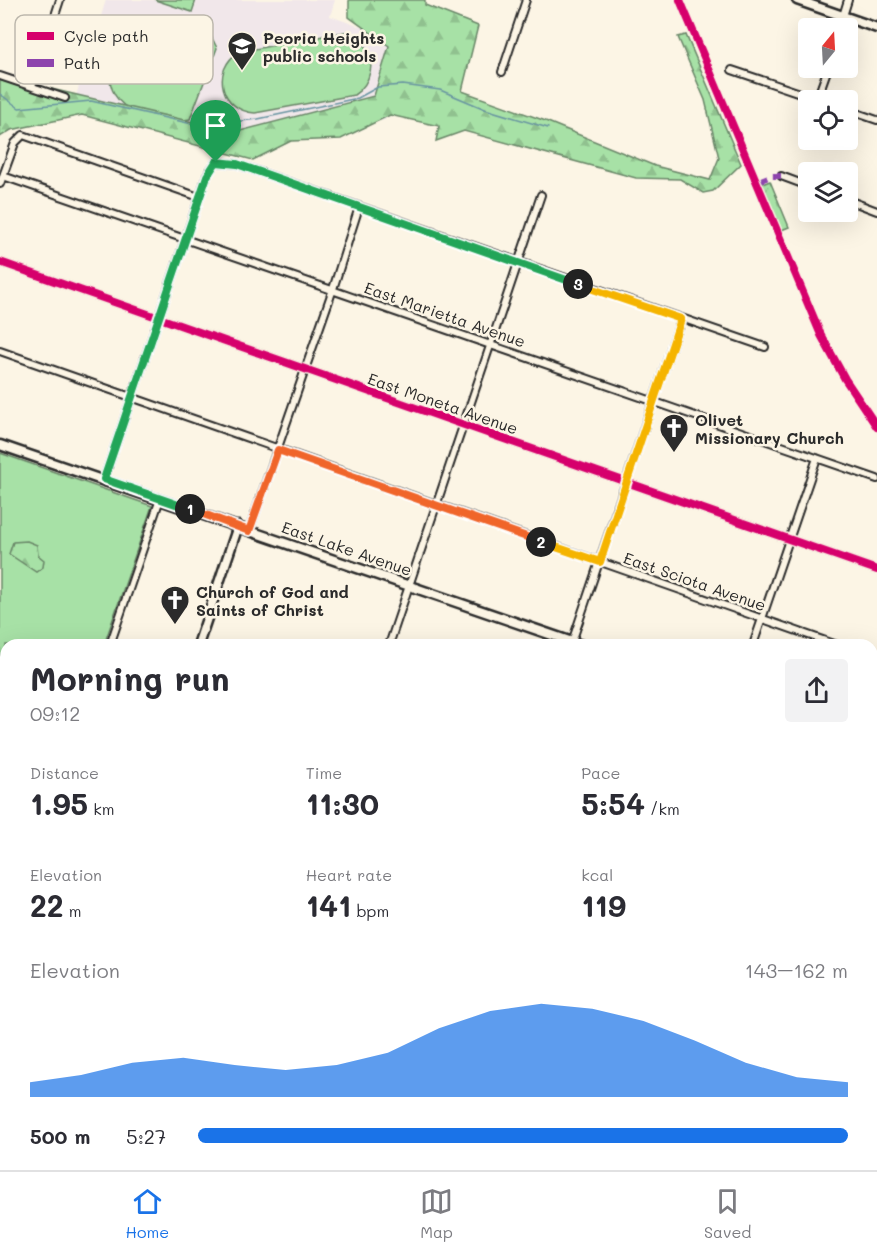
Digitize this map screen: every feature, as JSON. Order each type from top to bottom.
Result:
[{"type":"street","points":[[55,15],[60,0]]},
{"type":"street","points":[[502,72],[526,0]]},
{"type":"street","points":[[797,0],[877,28]]},
{"type":"street","points":[[844,16],[848,0]]},
{"type":"street","points":[[732,70],[798,93]]},
{"type":"street","points":[[0,76],[15,81]]},
{"type":"street","points":[[26,84],[65,98]]},
{"type":"street","points":[[858,113],[877,120]]},
{"type":"street","points":[[0,184],[15,143],[23,135],[199,197]]},
{"type":"street","points":[[104,479],[199,197],[207,176],[216,162],[237,164],[518,264],[765,347]]},
{"type":"street","name":"East Marietta Avenue","points":[[3,176],[877,479]]},
{"type":"street","points":[[781,176],[798,182]]},
{"type":"street","points":[[391,639],[541,195]]},
{"type":"street","points":[[858,204],[877,211]]},
{"type":"street","points":[[249,531],[333,289],[358,207]]},
{"type":"street","name":"East Moneta Avenue","points":[[0,262],[877,570]]},
{"type":"street","points":[[573,639],[681,319]]},
{"type":"street","name":"East Sciota Avenue","points":[[0,351],[820,639]]},
{"type":"street","name":"East Lake Avenue","points":[[0,444],[561,639]]},
{"type":"street","points":[[755,639],[817,458]]},
{"type":"street","points":[[113,639],[160,499]]},
{"type":"street","points":[[200,639],[238,526]]},
{"type":"shaded area","name":"Peoria Heights public schools","points":[[106,0],[335,0],[330,16],[408,44],[385,120],[218,149],[75,99],[80,84],[213,84],[213,15],[101,15]]},
{"type":"green space","points":[[155,0],[196,0],[192,12]]},
{"type":"green space","points":[[349,0],[425,0],[425,5],[478,26],[462,91],[543,120],[655,166],[710,180],[719,158],[705,100],[678,37],[686,35],[741,164],[713,191],[703,193],[680,179],[636,178],[464,131],[436,141],[439,126],[390,115],[341,139],[291,141],[253,160],[82,115],[11,130],[0,137],[0,77],[15,81],[15,84],[30,84],[197,123],[221,136],[374,96],[389,46],[349,17]]},
{"type":"green space","points":[[350,31],[367,50],[371,64],[365,85],[354,95],[255,113],[243,111],[227,98],[222,79],[224,69],[239,52]]},
{"type":"green space","points":[[213,40],[217,48],[213,59]]},
{"type":"green space","points":[[111,84],[203,84],[190,119],[172,121],[156,119],[128,108],[118,100]]},
{"type":"green space","points":[[770,181],[789,227],[779,231],[760,185]]},
{"type":"green space","points":[[0,453],[152,506],[106,639],[0,639]]},
{"type":"green space","points":[[27,541],[37,545],[38,555],[44,560],[43,567],[36,572],[9,554],[13,542]]},
{"type":"waterway","points":[[207,125],[258,119],[358,98],[378,87],[403,85],[440,90],[485,109],[548,128]]},
{"type":"waterway","points":[[0,94],[19,108],[91,101],[201,126]]},
{"type":"marked path","points":[[756,182],[771,176],[781,176]]},
{"type":"cycle path","points":[[680,0],[821,335],[845,379],[877,427]]},
{"type":"cycle path","points":[[0,262],[877,570]]},
{"type":"place","name":"Peoria Heights public schools","points":[[242,72]]},
{"type":"place","name":"Olivet Missionary Church","points":[[674,454]]},
{"type":"place","name":"Church of God and Saints of Christ","points":[[175,626]]},
{"type":"route","points":[[226,161],[237,164],[681,319],[600,562],[278,450],[249,531],[104,479],[207,176],[216,162],[226,161]]}]
